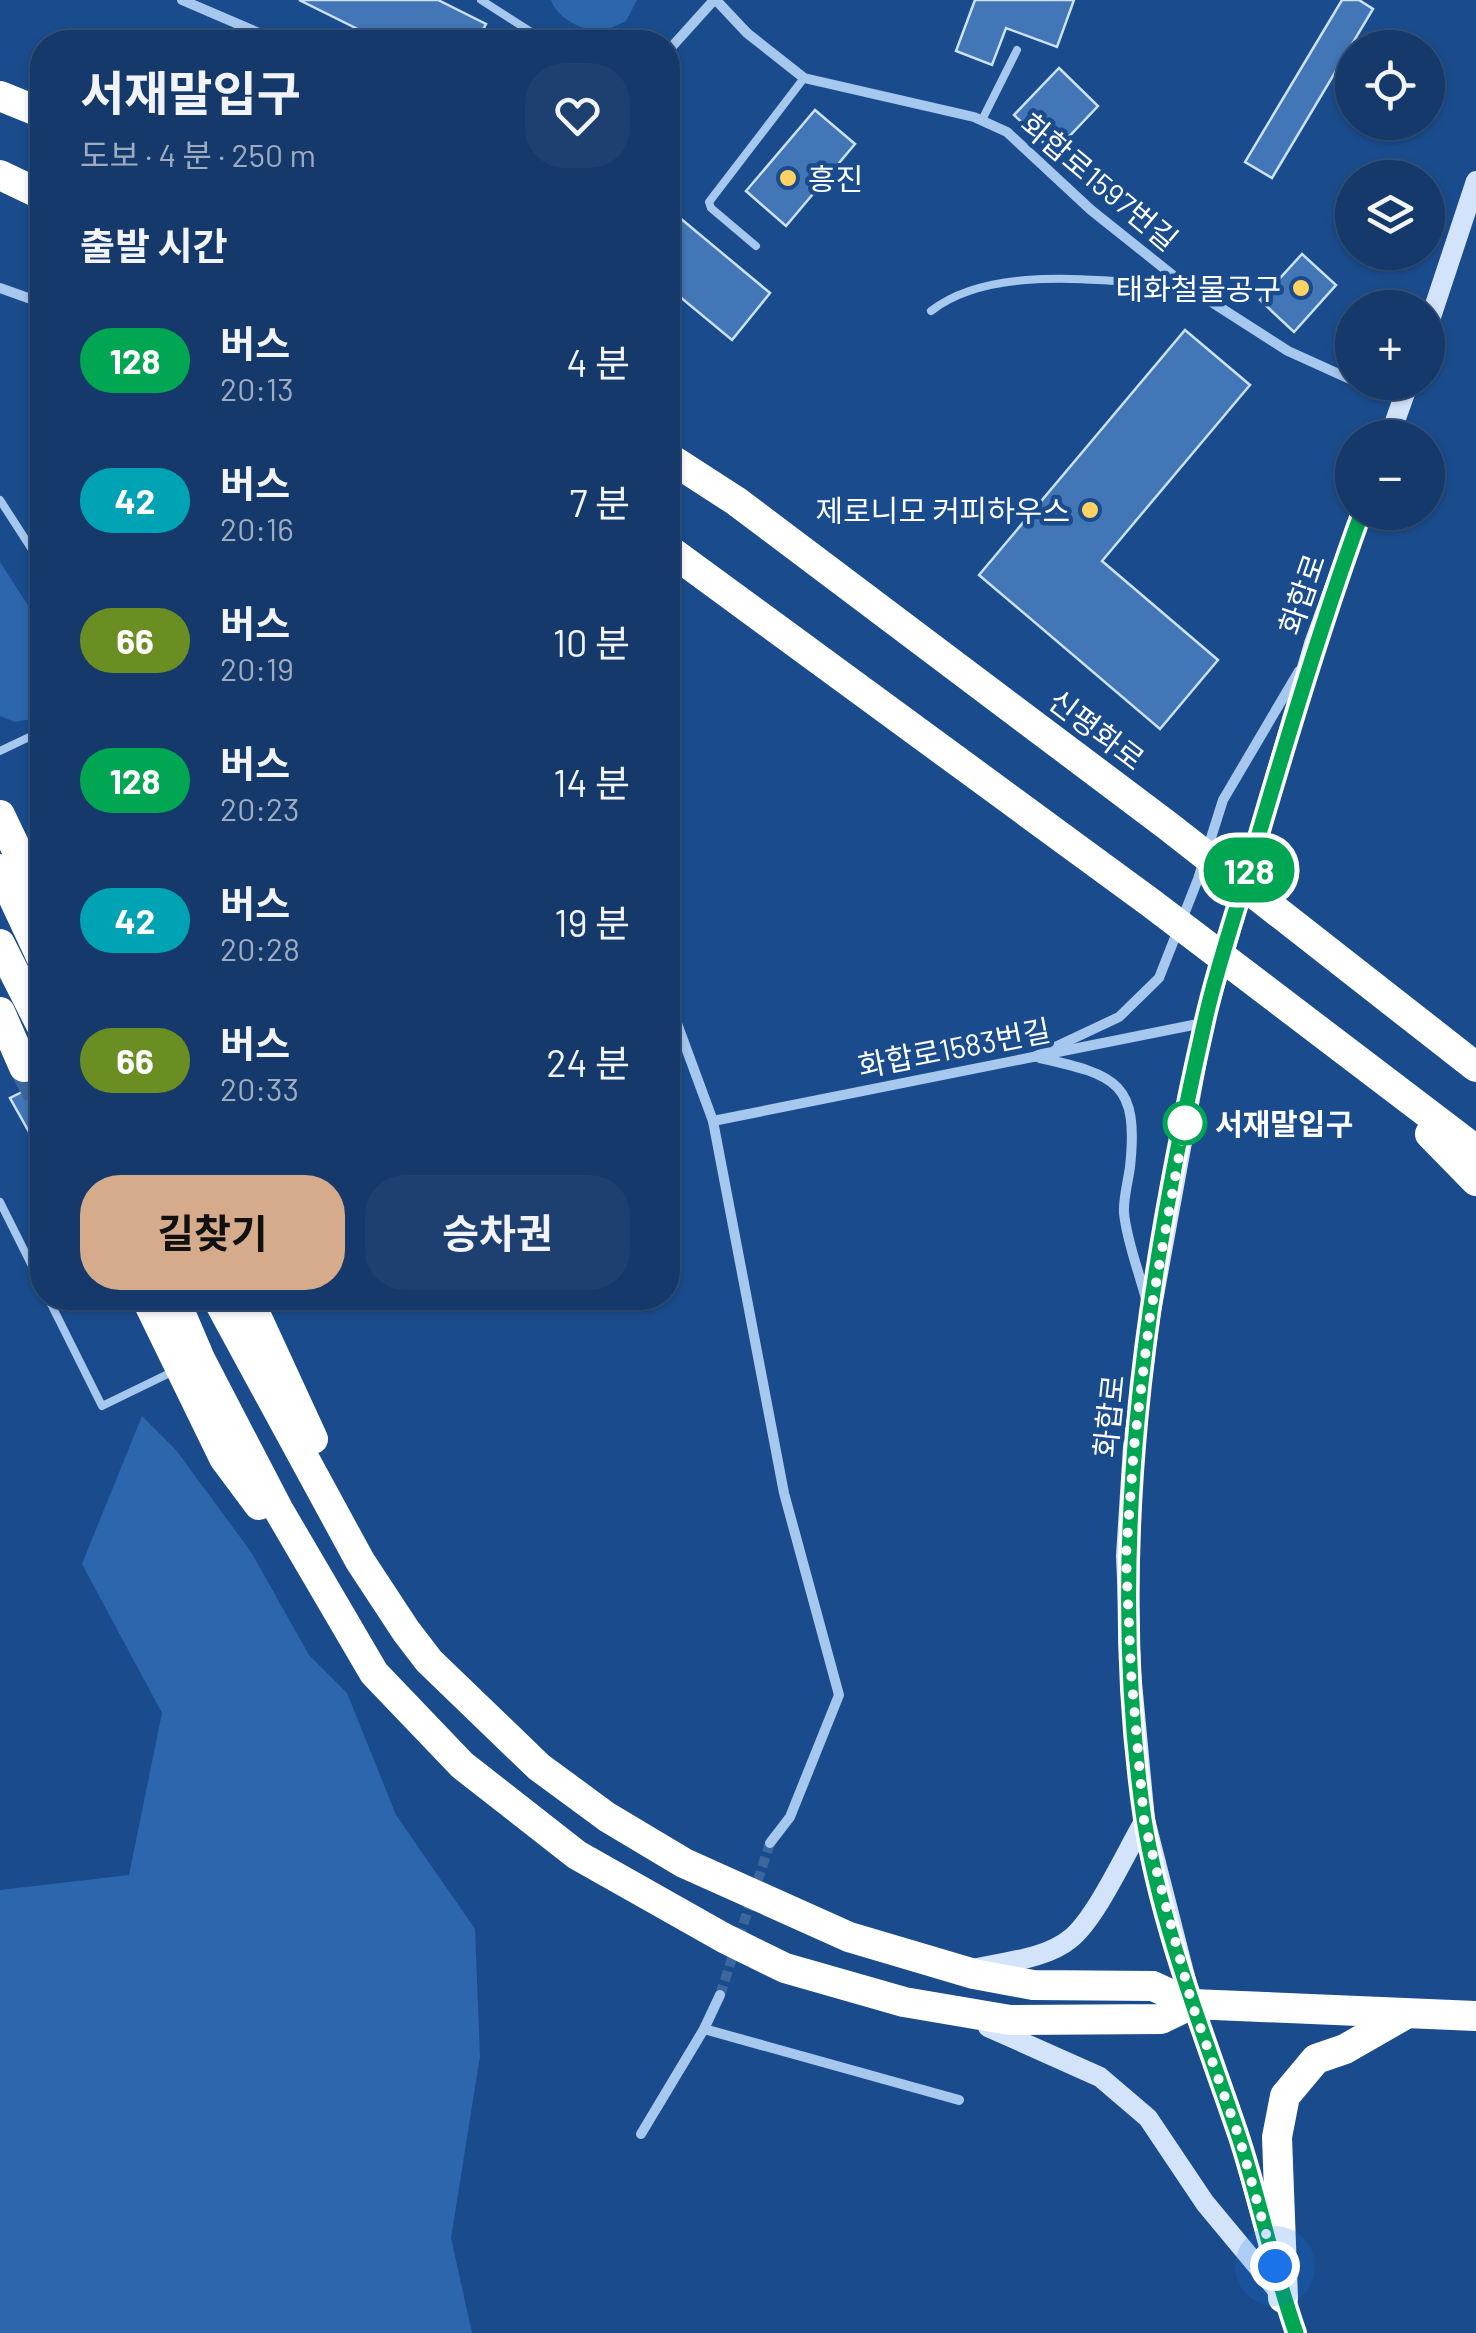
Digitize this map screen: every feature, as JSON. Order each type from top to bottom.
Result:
[{"type":"highway","points":[[0,96],[30,108]]},
{"type":"highway","points":[[7,178],[30,189]]},
{"type":"highway","name":"신평화로","points":[[680,465],[736,501],[1168,826],[1476,1068]]},
{"type":"highway","points":[[680,558],[1151,903],[1476,1150]]},
{"type":"highway","points":[[0,816],[30,878]]},
{"type":"highway","points":[[0,869],[30,933]]},
{"type":"highway","points":[[0,944],[30,1003]]},
{"type":"highway","points":[[1330,952],[1476,1043]]},
{"type":"highway","points":[[0,1012],[24,1067]]},
{"type":"highway","points":[[1355,1056],[1476,1181]]},
{"type":"highway","points":[[154,1310],[190,1363],[374,1672],[462,1766],[533,1823],[615,1879],[785,1968],[904,2002],[1010,2020],[1161,2019],[1192,2004]]},
{"type":"highway","points":[[177,1310],[190,1363]]},
{"type":"highway","points":[[223,1310],[378,1589],[429,1661],[539,1767],[607,1817],[684,1863],[849,1936],[964,1971],[1033,1984],[1153,1986],[1192,2004],[1476,2016]]},
{"type":"highway","points":[[253,1310],[378,1589]]},
{"type":"highway","points":[[1284,2298],[1277,2137],[1285,2096],[1316,2059],[1345,2048],[1406,2014]]},
{"type":"main road","points":[[1440,290],[1476,181]]},
{"type":"main road","name":"화합로","points":[[1296,2333],[1240,2140],[1192,2004],[1144,1820],[1126,1556],[1150,1316],[1204,1022],[1314,644],[1355,530]]},
{"type":"main road","points":[[964,1971],[1042,1953],[1070,1940],[1089,1917],[1144,1820]]},
{"type":"main road","points":[[904,2002],[1003,2032],[1100,2077],[1148,2118],[1205,2203],[1284,2298]]},
{"type":"street","points":[[182,0],[252,30]]},
{"type":"street","points":[[680,38],[715,0]]},
{"type":"street","name":"화합로1597번길","points":[[715,0],[747,33],[804,78],[982,120],[1024,146],[1090,210],[1186,285],[1288,351],[1335,372]]},
{"type":"street","points":[[0,288],[30,299]]},
{"type":"street","points":[[1034,1057],[1120,1017],[1158,978],[1198,880],[1224,800],[1314,644]]},
{"type":"street","name":"화합로1583번길","points":[[714,1121],[1204,1022]]},
{"type":"street","points":[[680,1031],[714,1121],[784,1492],[838,1695],[790,1817],[770,1844]]},
{"type":"street","points":[[1034,1057],[1087,1068],[1106,1077],[1124,1093],[1131,1109],[1133,1134],[1124,1212],[1150,1316]]},
{"type":"street","points":[[640,2134],[704,2030],[720,1995]]},
{"type":"street","points":[[704,2030],[959,2100]]},
{"type":"lane","points":[[481,0],[528,30]]},
{"type":"lane","points":[[982,120],[1017,50]]},
{"type":"lane","points":[[756,246],[711,208],[710,202],[804,78]]},
{"type":"lane","name":"화합로1597번길","points":[[930,311],[969,288],[1014,280],[1186,285]]},
{"type":"lane","points":[[0,500],[30,546]]},
{"type":"lane","points":[[0,750],[30,736]]},
{"type":"lane","points":[[0,1202],[30,1262]]},
{"type":"lane","points":[[54,1310],[102,1406],[190,1363]]},
{"type":"shaded area","points":[[551,0],[637,0],[626,21],[606,30],[578,26]]},
{"type":"shaded area","points":[[0,562],[30,608],[30,719],[15,722],[0,716]]},
{"type":"shaded area","points":[[142,1416],[176,1450],[251,1552],[309,1655],[347,1693],[396,1815],[475,1929],[480,2056],[451,2238],[472,2333],[0,2333],[0,1890],[129,1875],[162,1713],[82,1564]]},
{"type":"building","points":[[299,0],[438,0],[486,24],[483,30],[360,30]]},
{"type":"building","points":[[975,0],[1074,0],[1057,47],[1006,28],[992,65],[956,51]]},
{"type":"building","points":[[1342,0],[1359,0],[1373,9],[1360,30],[1335,30],[1335,73],[1272,178],[1245,162]]},
{"type":"building","points":[[1059,68],[1098,106],[1061,145],[1054,139],[1047,146],[1014,115]]},
{"type":"building","points":[[815,110],[855,144],[786,226],[746,191]]},
{"type":"building","points":[[680,218],[770,293],[732,340],[680,297]]},
{"type":"building","points":[[1302,254],[1336,285],[1294,332],[1260,300]]},
{"type":"building","name":"제로니모 커피하우스","points":[[1185,330],[1250,385],[1102,561],[1218,660],[1160,729],[979,575]]},
{"type":"building","points":[[30,1088],[30,1134],[10,1098]]},
{"type":"tunnel","points":[[24,1067],[30,1078]]},
{"type":"tunnel","points":[[720,1995],[770,1843]]},
{"type":"bus line","name":"128","points":[[1296,2333],[1240,2140],[1192,2004],[1144,1820],[1126,1556],[1150,1316],[1204,1022],[1314,644],[1355,530]]},
{"type":"place","name":"흥진","points":[[788,178]]},
{"type":"place","name":"태화철물공구","points":[[1301,288]]},
{"type":"place","name":"제로니모 커피하우스","points":[[1090,510]]},
{"type":"place","name":"서재말입구","points":[[1185,1123]]},
{"type":"route","points":[[1185,1123],[1150,1316],[1134,1447],[1126,1556],[1131,1672],[1144,1820],[1192,2004],[1240,2140],[1275,2266]]}]
